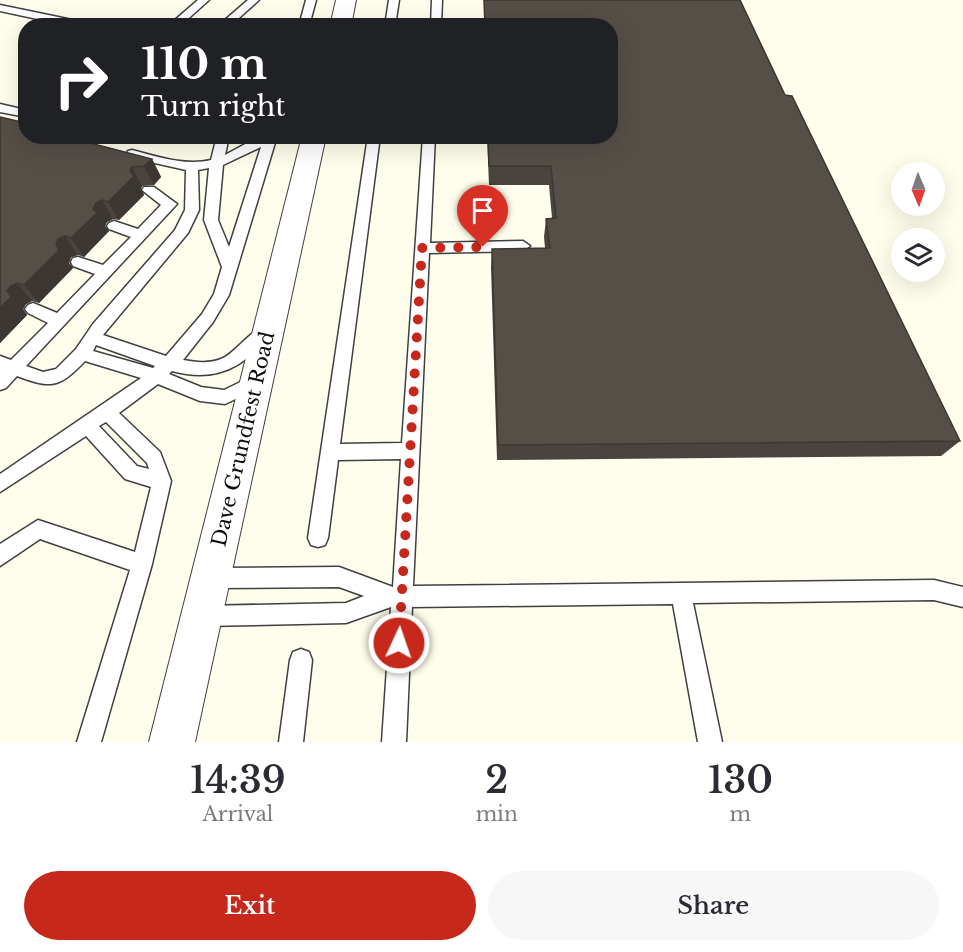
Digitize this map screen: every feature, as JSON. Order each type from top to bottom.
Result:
[{"type":"street","points":[[342,18],[346,0]]},
{"type":"street","name":"Dave Grundfest Road","points":[[172,742],[312,144]]},
{"type":"lane","points":[[183,18],[204,0]]},
{"type":"lane","points":[[233,18],[254,0]]},
{"type":"lane","points":[[306,18],[311,0]]},
{"type":"lane","points":[[391,18],[394,0]]},
{"type":"lane","points":[[436,18],[437,0]]},
{"type":"lane","points":[[0,8],[48,18]]},
{"type":"lane","points":[[0,108],[18,112]]},
{"type":"lane","points":[[221,144],[211,220],[230,268]]},
{"type":"lane","points":[[114,150],[158,163],[192,168],[217,164],[242,154],[258,144]]},
{"type":"lane","points":[[0,484],[157,376],[172,364],[193,341],[221,295],[268,144]]},
{"type":"lane","points":[[318,538],[373,144]]},
{"type":"lane","points":[[393,742],[396,597],[411,451],[428,144]]},
{"type":"lane","points":[[7,365],[43,379],[61,375],[82,354],[99,328],[181,233],[192,210],[192,168]]},
{"type":"lane","points":[[0,383],[7,365],[59,321],[170,204],[149,190]]},
{"type":"lane","points":[[114,225],[141,235]]},
{"type":"lane","points":[[422,248],[523,246]]},
{"type":"lane","points":[[78,262],[106,272]]},
{"type":"lane","points":[[33,309],[59,321]]},
{"type":"lane","points":[[93,338],[188,370],[208,370],[225,365],[269,327]]},
{"type":"lane","points":[[82,354],[157,376],[200,394],[225,397],[255,382]]},
{"type":"lane","points":[[88,742],[142,564],[162,481],[154,458],[107,412]]},
{"type":"lane","points":[[87,425],[131,473],[162,481]]},
{"type":"lane","points":[[330,452],[411,451]]},
{"type":"lane","points":[[0,470],[25,467]]},
{"type":"lane","points":[[0,556],[38,530],[142,564]]},
{"type":"lane","points":[[212,578],[339,577],[396,597]]},
{"type":"lane","points":[[202,616],[346,613],[396,597],[934,590],[963,597]]},
{"type":"lane","points":[[681,593],[710,742]]},
{"type":"lane","points":[[291,742],[301,660]]},
{"type":"building","points":[[484,0],[740,0],[785,95],[792,96],[960,441],[498,445],[492,249],[550,248],[546,219],[556,218],[551,166],[489,166],[488,144],[618,144],[618,18],[485,18]]},
{"type":"building","points":[[0,117],[18,121],[18,144],[94,144],[152,159],[144,166],[132,167],[130,171],[134,176],[108,202],[102,200],[96,203],[93,209],[97,213],[71,238],[65,236],[58,239],[56,245],[59,250],[24,285],[17,283],[11,286],[7,291],[11,297],[0,308]]},
{"type":"route","points":[[399,643],[422,248],[483,247]]}]
